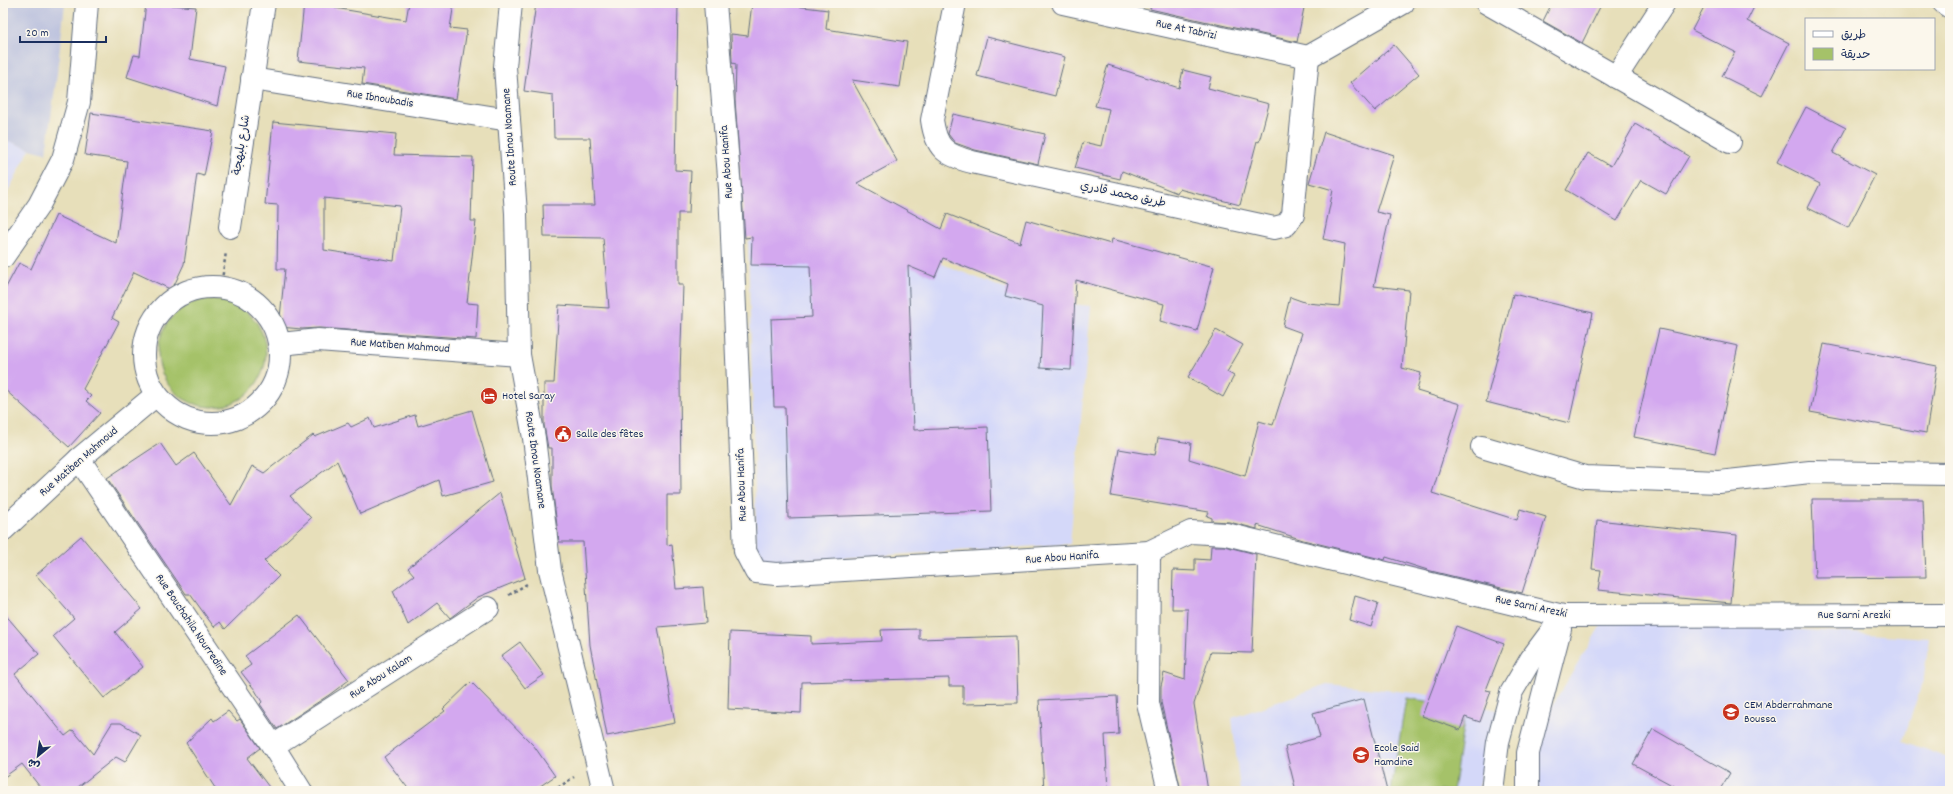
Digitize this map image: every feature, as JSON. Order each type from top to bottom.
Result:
[{"type":"street","points":[[3,257],[39,205],[63,159],[79,102],[87,3]]},
{"type":"street","name":"شارع بلبهجة","points":[[230,227],[264,3]]},
{"type":"street","name":"Route Ibnou Noamane","points":[[511,3],[505,67],[516,213],[519,355],[534,438],[550,570],[604,791]]},
{"type":"street","name":"Rue Abou Hanifa","points":[[715,3],[730,189],[745,551],[756,572],[776,574],[1149,552]]},
{"type":"street","name":"طريق محمد قادري","points":[[955,3],[932,120],[934,136],[941,148],[955,158],[1274,228],[1286,225],[1292,215],[1308,57]]},
{"type":"street","name":"Rue At Tabrizi","points":[[1064,3],[1308,57]]},
{"type":"street","points":[[1308,57],[1403,3]]},
{"type":"street","points":[[1487,3],[1730,142]]},
{"type":"street","points":[[1616,77],[1664,3]]},
{"type":"street","points":[[1944,3],[1950,7]]},
{"type":"street","name":"Rue Ibnoubadis","points":[[252,79],[509,120]]},
{"type":"street","points":[[208,286],[232,288],[246,294],[264,310],[277,330],[281,344],[281,366],[268,396],[251,412],[229,422],[204,424],[181,416],[156,395],[145,372],[143,348],[150,325],[164,305],[185,291],[208,286]]},
{"type":"street","name":"Rue Matiben Mahmoud","points":[[281,344],[318,340],[519,355]]},
{"type":"street","name":"Rue Matiben Mahmoud","points":[[3,530],[80,460],[156,395]]},
{"type":"street","points":[[1482,447],[1585,477],[1719,482],[1810,472],[1950,474]]},
{"type":"street","name":"Rue Bouchahila Nourredine","points":[[80,460],[273,746],[301,791]]},
{"type":"street","name":"Rue Sarni Arezki","points":[[1149,552],[1191,532],[1226,534],[1563,616],[1950,615]]},
{"type":"street","points":[[1149,552],[1148,703],[1169,791]]},
{"type":"street","name":"Rue Abou Kalam","points":[[273,746],[488,608]]},
{"type":"street","points":[[1492,791],[1498,742],[1511,693],[1531,659],[1563,616]]},
{"type":"street","points":[[1528,791],[1528,753],[1537,710],[1563,616]]},
{"type":"path","points":[[221,287],[230,227]]},
{"type":"path","points":[[488,608],[550,570]]},
{"type":"shaded area","points":[[3,3],[65,3],[46,153],[3,139]]},
{"type":"shaded area","points":[[3,139],[30,149],[3,201]]},
{"type":"shaded area","points":[[847,238],[901,248],[1036,301],[1091,306],[1070,544],[757,563],[748,241]]},
{"type":"shaded area","name":"CEM Abderrahmane Boussa","points":[[1606,617],[1929,638],[1924,677],[1903,741],[1950,759],[1950,791],[1539,791],[1536,733]]},
{"type":"shaded area","name":"Ecole Said Hamdine","points":[[1327,684],[1435,695],[1497,710],[1477,791],[1240,791],[1232,718]]},
{"type":"green space","points":[[212,299],[233,303],[250,315],[262,332],[266,353],[262,374],[250,391],[233,403],[212,407],[191,403],[174,391],[162,374],[158,353],[162,332],[174,315],[191,303]]},
{"type":"green space","points":[[1406,698],[1466,707],[1453,791],[1391,791]]},
{"type":"building","points":[[146,3],[196,7],[190,59],[225,66],[217,106],[127,77],[134,55],[140,56]]},
{"type":"building","points":[[304,3],[336,3],[335,8],[406,20],[409,3],[454,3],[450,28],[467,30],[456,99],[362,84],[364,68],[298,61]]},
{"type":"building","points":[[536,3],[678,3],[675,170],[691,171],[689,213],[678,213],[678,285],[683,285],[680,373],[681,495],[667,495],[667,545],[672,544],[676,589],[703,587],[706,623],[658,627],[675,723],[607,736],[590,645],[583,542],[559,542],[552,486],[552,448],[548,448],[544,425],[544,383],[554,383],[559,305],[609,308],[603,238],[544,237],[543,205],[595,205],[590,138],[554,138],[553,95],[524,91]]},
{"type":"building","points":[[752,3],[772,3],[828,10],[826,29],[907,42],[900,87],[852,80],[897,161],[857,183],[941,229],[947,214],[1020,243],[1026,220],[1111,244],[1112,239],[1214,267],[1197,331],[1160,321],[1164,304],[1076,280],[1071,370],[1040,368],[1043,306],[1005,296],[1008,284],[943,258],[935,277],[908,266],[914,430],[988,427],[991,511],[788,518],[785,407],[774,407],[771,319],[812,317],[810,266],[751,265],[752,237],[745,238],[735,100],[736,64],[732,63],[731,34],[748,36]]},
{"type":"building","points":[[1151,3],[1305,3],[1297,42],[1150,9]]},
{"type":"building","points":[[1552,3],[1602,3],[1582,43],[1543,21]]},
{"type":"building","points":[[1706,3],[1756,3],[1747,21],[1789,43],[1762,96],[1722,76],[1735,52],[1692,30]]},
{"type":"building","points":[[987,37],[1065,57],[1055,96],[977,76]]},
{"type":"building","points":[[1394,45],[1419,74],[1375,111],[1350,83]]},
{"type":"building","points":[[1108,65],[1179,88],[1183,70],[1211,77],[1208,88],[1269,104],[1259,142],[1257,141],[1240,205],[1179,189],[1177,193],[1122,171],[1120,179],[1075,168],[1083,142],[1101,146],[1109,109],[1095,106]]},
{"type":"building","points":[[1806,107],[1846,128],[1833,153],[1875,175],[1848,228],[1808,208],[1820,184],[1777,162]]},
{"type":"building","points":[[91,113],[213,131],[204,176],[197,174],[184,264],[172,290],[134,272],[112,318],[119,322],[83,389],[91,396],[86,401],[100,413],[69,447],[3,388],[3,293],[19,263],[31,269],[56,215],[116,243],[127,161],[85,155]]},
{"type":"building","points":[[953,114],[1045,134],[1038,164],[975,150],[955,143],[948,134]]},
{"type":"building","points":[[273,122],[396,134],[394,155],[473,157],[471,221],[476,221],[467,303],[478,304],[476,339],[319,328],[302,329],[279,327],[285,269],[277,269],[278,205],[265,204]],"holes":[[[324,198],[400,206],[394,261],[324,250]]]},
{"type":"building","points":[[1635,124],[1689,156],[1666,194],[1641,180],[1617,221],[1566,190],[1588,153],[1611,166]]},
{"type":"building","points":[[1324,132],[1394,155],[1376,212],[1390,215],[1374,286],[1409,290],[1402,368],[1421,373],[1417,391],[1460,404],[1432,493],[1517,520],[1520,509],[1546,517],[1522,593],[1431,571],[1386,557],[1385,560],[1303,540],[1257,525],[1257,529],[1229,522],[1212,521],[1212,518],[1207,516],[1209,512],[1111,496],[1119,449],[1155,455],[1158,438],[1191,443],[1189,459],[1245,476],[1259,421],[1273,425],[1302,333],[1283,326],[1290,297],[1307,303],[1339,306],[1345,244],[1323,239],[1333,190],[1309,183]]},
{"type":"building","points":[[1513,294],[1593,313],[1569,423],[1486,402]]},
{"type":"building","points":[[1659,329],[1738,346],[1715,453],[1634,437]]},
{"type":"building","points":[[1216,330],[1243,345],[1227,372],[1234,376],[1223,397],[1188,377]]},
{"type":"building","points":[[1824,344],[1937,366],[1926,433],[1810,412]]},
{"type":"building","points":[[472,410],[493,482],[443,496],[439,480],[360,514],[337,461],[290,496],[311,518],[264,561],[279,576],[225,629],[220,622],[214,627],[190,594],[186,594],[107,478],[160,443],[176,466],[194,453],[231,505],[252,466],[264,473],[313,435],[315,437],[348,423],[351,427],[370,418],[374,428],[415,415],[418,426]]},
{"type":"building","points":[[500,493],[525,578],[478,597],[450,618],[437,603],[408,625],[393,591],[414,575],[408,568]]},
{"type":"building","points":[[1812,499],[1923,499],[1926,577],[1815,578]]},
{"type":"building","points":[[1597,520],[1737,535],[1731,603],[1598,590],[1601,570],[1592,569]]},
{"type":"building","points":[[81,536],[142,609],[115,632],[143,667],[104,698],[53,636],[74,618],[36,575]]},
{"type":"building","points":[[1211,546],[1224,546],[1256,554],[1252,653],[1211,652],[1194,704],[1208,791],[1181,791],[1161,702],[1161,686],[1164,673],[1185,680],[1188,609],[1172,609],[1173,570],[1195,571],[1195,559],[1210,560]]},
{"type":"building","points":[[1355,596],[1378,603],[1371,627],[1349,620]]},
{"type":"building","points":[[3,612],[39,654],[15,674],[65,736],[73,730],[93,754],[112,723],[121,723],[141,735],[125,762],[116,757],[73,791],[43,791],[22,764],[3,778]]},
{"type":"building","points":[[299,615],[349,680],[277,729],[260,704],[262,702],[255,690],[241,672],[251,665],[245,656]]},
{"type":"building","points":[[1456,626],[1504,644],[1486,690],[1491,691],[1480,722],[1465,717],[1460,730],[1422,716]]},
{"type":"building","points":[[919,629],[919,639],[1016,636],[1018,703],[963,704],[963,686],[949,686],[949,678],[802,682],[801,713],[728,709],[730,632],[811,636],[811,644],[882,641],[881,630]]},
{"type":"building","points":[[520,642],[544,675],[525,688],[501,656]]},
{"type":"building","points":[[471,682],[534,746],[555,776],[533,791],[410,791],[384,757],[445,711],[443,709]]},
{"type":"building","points":[[1117,696],[1119,734],[1105,735],[1108,791],[1044,791],[1039,700]]},
{"type":"building","points":[[1364,699],[1387,791],[1296,791],[1285,747],[1320,737],[1313,713]]},
{"type":"building","points":[[228,711],[237,721],[240,719],[260,748],[247,758],[272,791],[217,791],[186,743],[212,718],[214,721]]},
{"type":"building","points":[[1653,729],[1730,773],[1719,791],[1683,791],[1633,764]]},
{"type":"place","name":"Hotel Saray","points":[[489,396]]},
{"type":"place","name":"Salle des fêtes","points":[[563,434]]},
{"type":"place","name":"CEM Abderrahmane Boussa","points":[[1731,712]]},
{"type":"place","name":"Ecole Said Hamdine","points":[[1361,755]]}]
